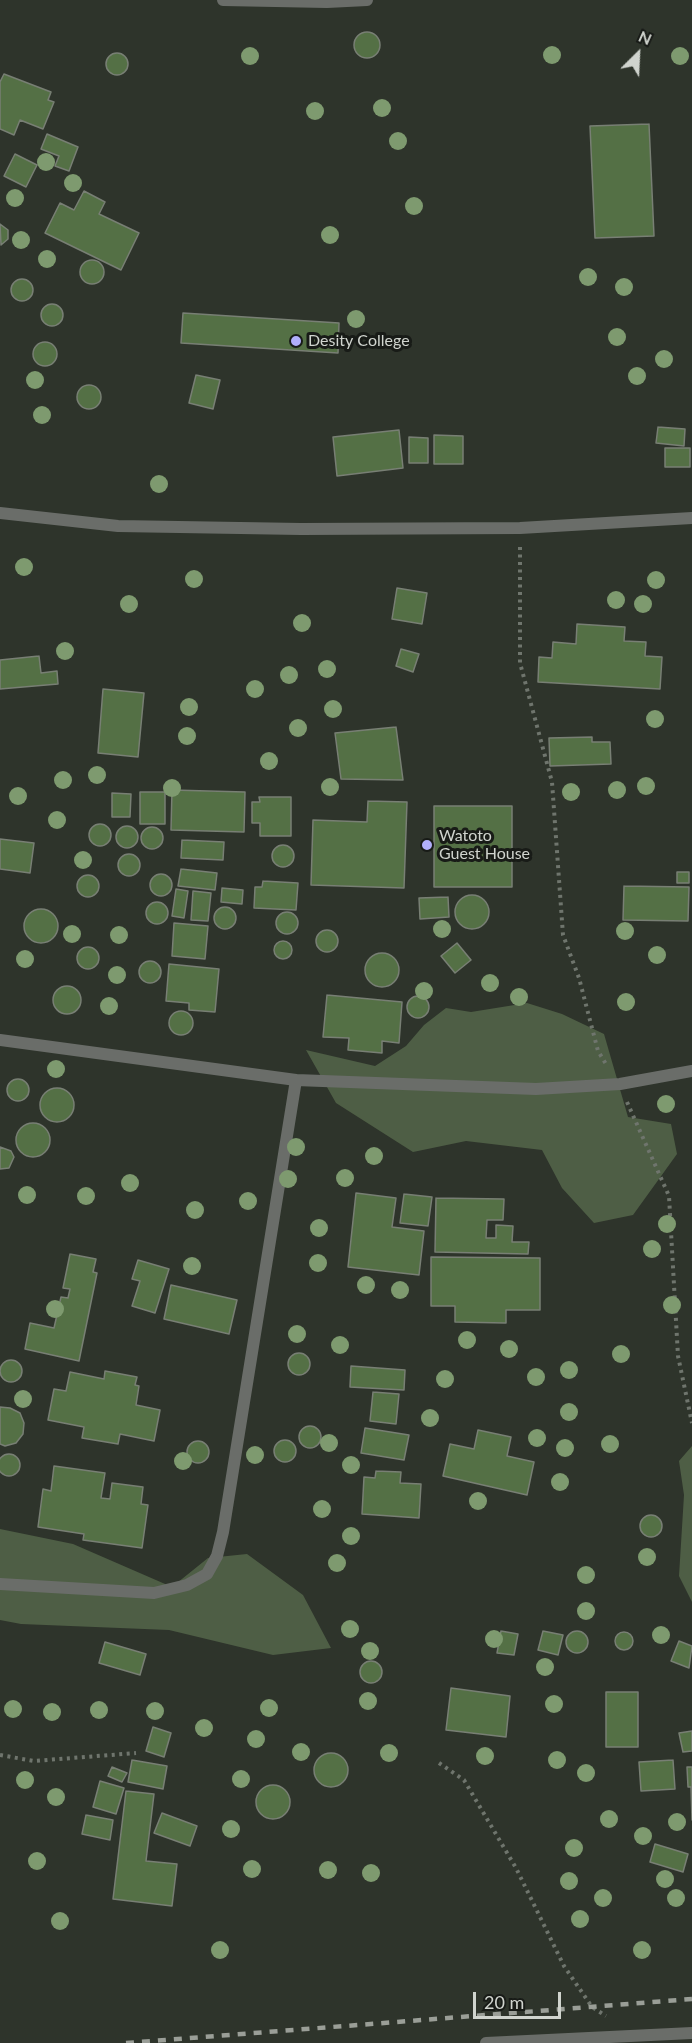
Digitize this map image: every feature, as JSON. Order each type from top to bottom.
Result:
[{"type":"street","points":[[223,0],[327,3],[367,0]]},
{"type":"street","points":[[0,513],[118,526],[520,528],[692,518]]},
{"type":"street","points":[[0,1040],[296,1080],[536,1089],[620,1084],[692,1071]]},
{"type":"street","points":[[0,1584],[154,1593],[187,1585],[207,1574],[217,1556],[223,1532],[296,1080]]},
{"type":"street","points":[[486,2043],[692,2033]]},
{"type":"path","points":[[520,528],[520,663],[552,782],[563,935],[579,978],[598,1051],[620,1084],[669,1196],[678,1356],[692,1424]]},
{"type":"path","points":[[0,1755],[34,1761],[136,1753]]},
{"type":"path","points":[[439,1764],[464,1780],[516,1868],[564,1966],[592,2007],[640,2036]]},
{"type":"green space","points":[[527,1003],[562,1014],[604,1034],[628,1117],[671,1124],[677,1154],[633,1215],[594,1223],[562,1188],[542,1150],[466,1141],[413,1152],[336,1103],[306,1050],[375,1066],[406,1046],[424,1025],[446,1008],[471,1012]]},
{"type":"green space","points":[[692,1446],[692,1602],[679,1576],[684,1495],[679,1461]]},
{"type":"green space","points":[[0,1529],[73,1544],[172,1587],[208,1558],[247,1554],[303,1595],[331,1648],[273,1655],[169,1630],[21,1624],[0,1620]]},
{"type":"building","points":[[367,32],[376,36],[380,45],[376,54],[367,58],[358,54],[354,45],[358,36]]},
{"type":"building","points":[[117,53],[125,56],[128,64],[125,72],[117,75],[109,72],[106,64],[109,56]]},
{"type":"building","points":[[4,74],[51,92],[48,100],[54,102],[43,129],[20,120],[14,135],[0,129],[0,82]]},
{"type":"building","points":[[649,124],[654,236],[595,238],[590,126]]},
{"type":"building","points":[[47,134],[78,147],[69,171],[55,166],[59,156],[41,149]]},
{"type":"building","points":[[15,154],[37,165],[26,187],[4,176]]},
{"type":"building","points":[[84,191],[105,202],[99,214],[139,233],[121,270],[45,233],[60,203],[74,210]]},
{"type":"building","points":[[0,224],[8,230],[8,239],[1,245]]},
{"type":"building","points":[[92,260],[100,264],[104,272],[100,280],[92,284],[84,280],[80,272],[84,264]]},
{"type":"building","points":[[22,279],[30,282],[33,290],[30,298],[22,301],[14,298],[11,290],[14,282]]},
{"type":"building","points":[[52,304],[60,307],[63,315],[60,323],[52,326],[44,323],[41,315],[44,307]]},
{"type":"building","points":[[183,313],[339,323],[338,353],[181,343]]},
{"type":"building","points":[[45,342],[54,345],[57,354],[54,363],[45,366],[36,363],[33,354],[36,345]]},
{"type":"building","points":[[196,375],[220,380],[213,409],[189,403]]},
{"type":"building","points":[[89,385],[98,388],[101,397],[98,406],[89,409],[80,406],[77,397],[80,388]]},
{"type":"building","points":[[658,427],[685,429],[684,446],[656,443]]},
{"type":"building","points":[[399,430],[403,468],[337,476],[333,437]]},
{"type":"building","points":[[434,435],[463,436],[463,464],[434,464]]},
{"type":"building","points":[[409,437],[428,438],[428,463],[409,463]]},
{"type":"building","points":[[665,448],[690,448],[690,467],[665,467]]},
{"type":"building","points":[[397,588],[427,593],[422,624],[392,619]]},
{"type":"building","points":[[577,624],[625,627],[624,641],[646,642],[645,656],[662,657],[660,689],[538,682],[539,657],[552,658],[553,642],[576,644]]},
{"type":"building","points":[[401,649],[419,654],[413,672],[396,666]]},
{"type":"building","points":[[39,656],[41,673],[57,671],[58,684],[0,689],[0,660]]},
{"type":"building","points":[[103,689],[144,693],[138,757],[98,753]]},
{"type":"building","points":[[396,727],[403,780],[341,779],[335,733]]},
{"type":"building","points":[[592,737],[592,742],[610,742],[611,764],[550,766],[549,738]]},
{"type":"building","points":[[172,790],[245,792],[244,832],[171,830]]},
{"type":"building","points":[[140,792],[165,792],[165,824],[140,824]]},
{"type":"building","points":[[112,793],[131,794],[130,817],[112,817]]},
{"type":"building","points":[[259,797],[291,797],[291,836],[260,836],[260,823],[252,823],[252,802],[260,802]]},
{"type":"building","points":[[368,801],[407,802],[404,888],[311,885],[313,820],[367,822]]},
{"type":"building","points":[[434,806],[512,806],[512,887],[434,887]]},
{"type":"building","points":[[96,824],[104,824],[111,831],[111,839],[104,846],[96,846],[89,839],[89,831]]},
{"type":"building","points":[[123,826],[131,826],[138,833],[138,841],[131,848],[123,848],[116,841],[116,833]]},
{"type":"building","points":[[152,827],[160,830],[163,838],[160,846],[152,849],[144,846],[141,838],[144,830]]},
{"type":"building","points":[[0,839],[34,843],[30,873],[0,869]]},
{"type":"building","points":[[182,840],[224,842],[223,860],[181,858]]},
{"type":"building","points":[[283,845],[291,848],[294,856],[291,864],[283,867],[275,864],[272,856],[275,848]]},
{"type":"building","points":[[125,854],[133,854],[140,861],[140,869],[133,876],[125,876],[118,869],[118,861]]},
{"type":"building","points":[[181,869],[217,873],[215,890],[178,886]]},
{"type":"building","points":[[677,872],[689,872],[689,883],[677,883]]},
{"type":"building","points":[[157,874],[165,874],[172,881],[172,889],[165,896],[157,896],[150,889],[150,881]]},
{"type":"building","points":[[88,875],[96,878],[99,886],[96,894],[88,897],[80,894],[77,886],[80,878]]},
{"type":"building","points":[[263,881],[298,883],[296,910],[254,908],[255,887],[262,887]]},
{"type":"building","points":[[624,886],[689,887],[688,921],[623,920]]},
{"type":"building","points":[[222,888],[243,890],[242,904],[221,902]]},
{"type":"building","points":[[176,889],[188,891],[184,918],[172,916]]},
{"type":"building","points":[[193,891],[211,893],[208,921],[191,920]]},
{"type":"building","points":[[472,895],[484,900],[489,912],[484,924],[472,929],[460,924],[455,912],[460,900]]},
{"type":"building","points":[[448,897],[449,917],[420,919],[419,898]]},
{"type":"building","points":[[153,902],[161,902],[168,909],[168,917],[161,924],[153,924],[146,917],[146,909]]},
{"type":"building","points":[[221,907],[229,907],[236,914],[236,922],[229,929],[221,929],[214,922],[214,914]]},
{"type":"building","points":[[41,909],[53,914],[58,926],[53,938],[41,943],[29,938],[24,926],[29,914]]},
{"type":"building","points":[[287,912],[295,915],[298,923],[295,931],[287,934],[279,931],[276,923],[279,915]]},
{"type":"building","points":[[174,923],[208,926],[205,959],[172,956]]},
{"type":"building","points":[[327,930],[335,933],[338,941],[335,949],[327,952],[319,949],[316,941],[319,933]]},
{"type":"building","points":[[283,941],[289,944],[292,950],[289,956],[283,959],[277,956],[274,950],[277,944]]},
{"type":"building","points":[[457,943],[471,960],[455,973],[441,956]]},
{"type":"building","points":[[84,947],[92,947],[99,954],[99,962],[92,969],[84,969],[77,962],[77,954]]},
{"type":"building","points":[[382,953],[394,958],[399,970],[394,982],[382,987],[370,982],[365,970],[370,958]]},
{"type":"building","points":[[146,961],[154,961],[161,968],[161,976],[154,983],[146,983],[139,976],[139,968]]},
{"type":"building","points":[[169,964],[219,969],[215,1012],[189,1010],[189,1003],[166,1001]]},
{"type":"building","points":[[67,986],[77,990],[81,1000],[77,1010],[67,1014],[57,1010],[53,1000],[57,990]]},
{"type":"building","points":[[327,995],[402,1002],[399,1043],[382,1041],[382,1053],[348,1050],[349,1038],[323,1037]]},
{"type":"building","points":[[414,996],[422,996],[429,1003],[429,1011],[422,1018],[414,1018],[407,1011],[407,1003]]},
{"type":"building","points":[[181,1011],[190,1014],[193,1023],[190,1032],[181,1035],[172,1032],[169,1023],[172,1014]]},
{"type":"building","points":[[18,1079],[26,1082],[29,1090],[26,1098],[18,1101],[10,1098],[7,1090],[10,1082]]},
{"type":"building","points":[[57,1088],[69,1093],[74,1105],[69,1117],[57,1122],[45,1117],[40,1105],[45,1093]]},
{"type":"building","points":[[33,1123],[45,1128],[50,1140],[45,1152],[33,1157],[21,1152],[16,1140],[21,1128]]},
{"type":"building","points":[[0,1147],[11,1151],[14,1157],[9,1168],[0,1169]]},
{"type":"building","points":[[356,1193],[396,1198],[392,1227],[424,1231],[419,1275],[348,1267]]},
{"type":"building","points":[[404,1194],[432,1197],[428,1226],[400,1223]]},
{"type":"building","points":[[436,1198],[504,1199],[503,1220],[487,1220],[486,1238],[496,1238],[496,1225],[513,1226],[512,1242],[529,1242],[528,1254],[435,1252]]},
{"type":"building","points":[[70,1254],[96,1259],[93,1272],[97,1273],[79,1361],[25,1349],[30,1323],[54,1328],[61,1297],[68,1298],[70,1289],[63,1288]]},
{"type":"building","points":[[431,1257],[540,1258],[540,1310],[506,1310],[506,1323],[455,1322],[455,1306],[431,1306]]},
{"type":"building","points":[[138,1260],[169,1269],[155,1313],[132,1306],[140,1281],[132,1279]]},
{"type":"building","points":[[171,1285],[237,1300],[229,1334],[164,1319]]},
{"type":"building","points":[[299,1353],[307,1356],[310,1364],[307,1372],[299,1375],[291,1372],[288,1364],[291,1356]]},
{"type":"building","points":[[11,1360],[19,1363],[22,1371],[19,1379],[11,1382],[3,1379],[0,1371],[3,1363]]},
{"type":"building","points":[[351,1366],[405,1370],[404,1390],[350,1387]]},
{"type":"building","points":[[105,1371],[137,1377],[135,1385],[139,1386],[136,1405],[160,1410],[154,1441],[120,1434],[118,1444],[82,1438],[84,1427],[48,1420],[54,1389],[66,1391],[70,1372],[104,1379]]},
{"type":"building","points":[[373,1392],[399,1394],[396,1424],[370,1421]]},
{"type":"building","points":[[0,1407],[10,1408],[20,1413],[24,1423],[23,1434],[16,1443],[5,1446],[0,1444]]},
{"type":"building","points":[[310,1426],[318,1429],[321,1437],[318,1445],[310,1448],[302,1445],[299,1437],[302,1429]]},
{"type":"building","points":[[365,1428],[409,1435],[404,1460],[361,1453]]},
{"type":"building","points":[[478,1430],[511,1437],[507,1456],[534,1462],[527,1495],[443,1476],[450,1444],[474,1449]]},
{"type":"building","points":[[285,1440],[293,1443],[296,1451],[293,1459],[285,1462],[277,1459],[274,1451],[277,1443]]},
{"type":"building","points":[[198,1441],[206,1444],[209,1452],[206,1460],[198,1463],[190,1460],[187,1452],[190,1444]]},
{"type":"building","points":[[5,1454],[13,1454],[20,1461],[20,1469],[13,1476],[5,1476],[-2,1469],[-2,1461]]},
{"type":"building","points":[[54,1466],[105,1473],[101,1498],[110,1499],[112,1483],[143,1487],[141,1504],[148,1505],[142,1548],[83,1540],[84,1534],[38,1527],[43,1489],[51,1491]]},
{"type":"building","points":[[376,1471],[401,1472],[400,1483],[421,1484],[419,1518],[362,1514],[364,1477],[375,1478]]},
{"type":"building","points":[[651,1515],[659,1518],[662,1526],[659,1534],[651,1537],[643,1534],[640,1526],[643,1518]]},
{"type":"building","points":[[501,1631],[518,1634],[514,1655],[497,1653]]},
{"type":"building","points":[[543,1631],[563,1635],[558,1655],[538,1650]]},
{"type":"building","points":[[577,1631],[585,1634],[588,1642],[585,1650],[577,1653],[569,1650],[566,1642],[569,1634]]},
{"type":"building","points":[[624,1632],[630,1635],[633,1641],[630,1647],[624,1650],[618,1647],[615,1641],[618,1635]]},
{"type":"building","points":[[679,1641],[692,1646],[689,1668],[671,1661]]},
{"type":"building","points":[[105,1642],[146,1654],[140,1675],[99,1663]]},
{"type":"building","points":[[371,1661],[379,1664],[382,1672],[379,1680],[371,1683],[363,1680],[360,1672],[363,1664]]},
{"type":"building","points":[[451,1688],[510,1696],[506,1737],[446,1730]]},
{"type":"building","points":[[606,1692],[638,1692],[638,1747],[606,1747]]},
{"type":"building","points":[[153,1727],[171,1733],[164,1757],[146,1751]]},
{"type":"building","points":[[692,1731],[692,1751],[683,1752],[679,1733]]},
{"type":"building","points":[[331,1753],[343,1758],[348,1770],[343,1782],[331,1787],[319,1782],[314,1770],[319,1758]]},
{"type":"building","points":[[132,1760],[167,1766],[163,1789],[128,1782]]},
{"type":"building","points":[[673,1760],[675,1789],[641,1791],[639,1762]]},
{"type":"building","points":[[112,1767],[127,1773],[122,1782],[108,1776]]},
{"type":"building","points":[[687,1767],[692,1767],[692,1820],[691,1787],[688,1787]]},
{"type":"building","points":[[100,1781],[124,1788],[116,1814],[93,1807]]},
{"type":"building","points":[[273,1785],[285,1790],[290,1802],[285,1814],[273,1819],[261,1814],[256,1802],[261,1790]]},
{"type":"building","points":[[126,1791],[154,1794],[146,1861],[177,1864],[172,1906],[113,1899]]},
{"type":"building","points":[[162,1813],[197,1826],[190,1846],[154,1833]]},
{"type":"building","points":[[86,1815],[113,1820],[110,1840],[82,1834]]},
{"type":"building","points":[[655,1844],[688,1854],[683,1872],[650,1862]]},
{"type":"railway","points":[[126,2043],[692,1999]]},
{"type":"place","name":"Desity College","points":[[296,341]]},
{"type":"place","name":"Watoto Guest House","points":[[427,845]]}]
